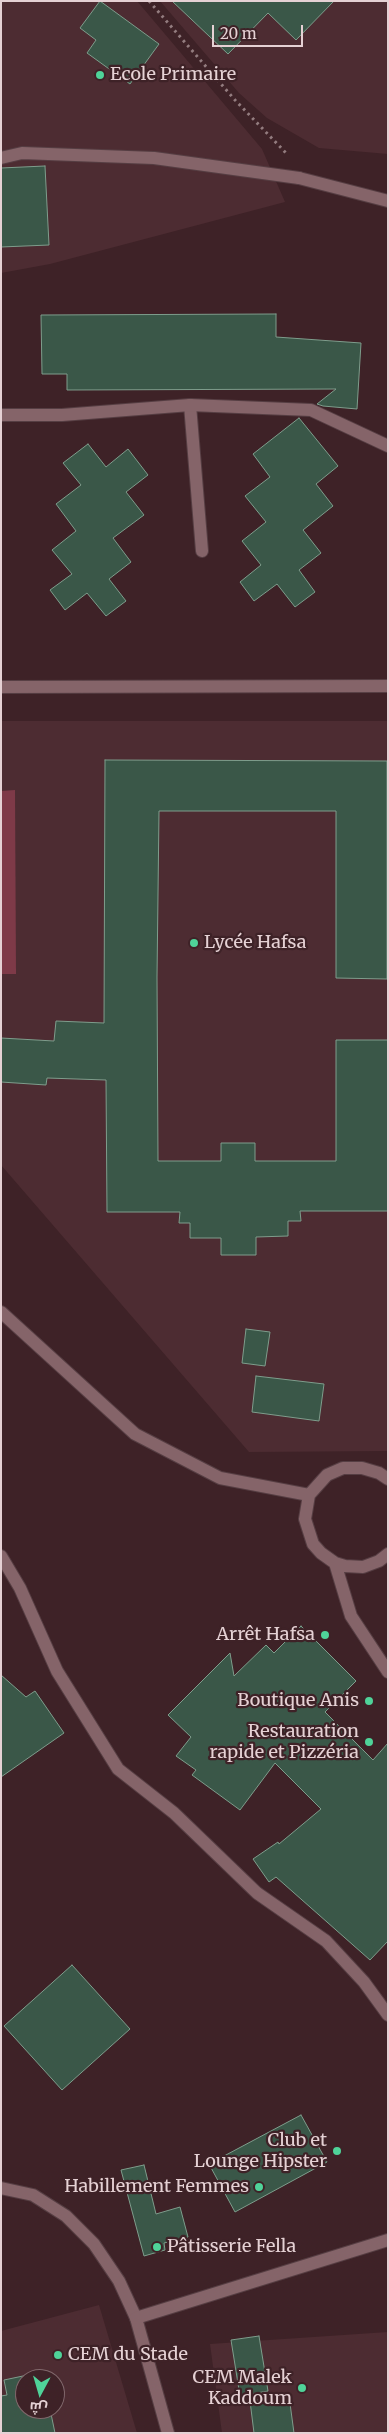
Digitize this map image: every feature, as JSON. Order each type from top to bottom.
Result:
[{"type":"street","points":[[1,158],[22,153],[154,158],[299,178],[388,201]]},
{"type":"street","points":[[190,405],[202,551]]},
{"type":"street","points":[[1,414],[62,415],[190,405],[311,410],[388,446]]},
{"type":"street","points":[[1,687],[388,686]]},
{"type":"street","points":[[1,1312],[135,1434],[220,1478],[309,1495]]},
{"type":"street","points":[[388,1479],[379,1473],[362,1468],[343,1468],[327,1475],[309,1495],[305,1520],[313,1544],[321,1553],[335,1563],[345,1566],[363,1566],[380,1561],[388,1554]]},
{"type":"street","points":[[1,1556],[20,1588],[57,1671],[118,1769],[174,1813],[257,1893],[326,1941],[364,1982],[388,2015]]},
{"type":"street","points":[[335,1563],[351,1616],[388,1672]]},
{"type":"street","points":[[1,2188],[33,2195],[66,2216],[94,2244],[119,2281],[136,2318],[168,2433]]},
{"type":"street","points":[[136,2318],[388,2240]]},
{"type":"path","points":[[149,1],[235,100],[287,154],[299,178]]},
{"type":"shaded area","name":"Ecole Primaire","points":[[1,1],[137,1],[262,149],[285,202],[50,264],[1,273]]},
{"type":"shaded area","points":[[160,1],[388,1],[388,154],[319,148],[267,118],[239,93]]},
{"type":"shaded area","name":"Lycée Hafsa","points":[[1,721],[388,721],[388,1451],[249,1452],[1,1165]]},
{"type":"shaded area","points":[[15,790],[16,974],[1,974],[1,791]]},
{"type":"shaded area","name":"CEM du Stade","points":[[99,2305],[137,2433],[1,2433],[1,2331]]},
{"type":"shaded area","name":"CEM Malek Kaddoum","points":[[388,2332],[388,2433],[222,2433],[210,2344]]},
{"type":"building","points":[[100,1],[159,44],[130,84],[87,53],[96,40],[80,28]]},
{"type":"building","points":[[172,1],[334,1],[296,40],[268,13],[228,54]]},
{"type":"building","points":[[45,166],[49,245],[1,247],[1,168]]},
{"type":"building","points":[[276,314],[276,337],[361,343],[357,409],[317,404],[336,389],[67,390],[67,374],[42,374],[41,315]]},
{"type":"building","points":[[299,418],[338,466],[316,484],[333,506],[303,530],[321,553],[299,570],[315,592],[295,607],[277,584],[254,601],[240,582],[261,565],[242,541],[266,522],[245,496],[270,477],[253,454]]},
{"type":"building","points":[[88,444],[106,467],[128,449],[148,475],[126,492],[144,515],[113,538],[131,562],[109,579],[126,601],[106,616],[87,593],[65,610],[50,590],[72,574],[52,550],[76,531],[56,504],[81,485],[63,463]]},
{"type":"building","points":[[105,760],[387,761],[387,979],[336,978],[336,811],[159,811],[157,977],[158,1161],[221,1161],[221,1143],[255,1143],[255,1161],[336,1161],[336,1040],[388,1040],[388,1211],[300,1211],[301,1221],[288,1221],[288,1236],[256,1237],[256,1255],[221,1255],[221,1238],[190,1238],[190,1223],[179,1223],[180,1212],[107,1212],[106,1080],[47,1078],[46,1085],[1,1082],[1,1038],[54,1041],[56,1021],[104,1023]]},
{"type":"building","points":[[246,1329],[270,1332],[265,1366],[242,1363]]},
{"type":"building","points":[[256,1376],[324,1384],[319,1421],[252,1412]]},
{"type":"building","points":[[301,1626],[356,1681],[325,1712],[373,1760],[388,1743],[388,1941],[370,1960],[276,1877],[269,1882],[253,1859],[278,1842],[279,1844],[321,1809],[275,1763],[240,1810],[192,1775],[196,1770],[176,1756],[191,1737],[168,1715],[230,1653],[234,1676],[266,1645],[274,1653]]},
{"type":"building","points":[[1,1675],[26,1697],[35,1691],[64,1733],[1,1777]]},
{"type":"building","points":[[72,1965],[130,2029],[62,2090],[4,2026]]},
{"type":"building","points":[[301,2115],[327,2162],[235,2212],[209,2164]]},
{"type":"building","points":[[144,2165],[156,2214],[180,2207],[188,2237],[164,2243],[165,2250],[144,2256],[121,2170]]},
{"type":"building","points":[[259,2336],[268,2391],[240,2396],[231,2340]]},
{"type":"building","points":[[15,2378],[15,2419],[52,2419],[55,2433],[1,2433],[1,2396],[7,2395],[4,2380]]},
{"type":"building","points":[[289,2396],[294,2433],[254,2433],[250,2401]]},
{"type":"place","name":"Ecole Primaire","points":[[100,75]]},
{"type":"place","name":"Lycée Hafsa","points":[[194,943]]},
{"type":"place","name":"Arrêt Hafsa","points":[[325,1635]]},
{"type":"place","name":"Boutique Anis","points":[[369,1701]]},
{"type":"place","name":"Restauration rapide et Pizzéria","points":[[369,1742]]},
{"type":"place","name":"Club et Lounge Hipster","points":[[337,2151]]},
{"type":"place","name":"Habillement Femmes","points":[[259,2187]]},
{"type":"place","name":"Pâtisserie Fella","points":[[157,2247]]},
{"type":"place","name":"CEM du Stade","points":[[58,2355]]},
{"type":"place","name":"CEM Malek Kaddoum","points":[[302,2388]]}]
